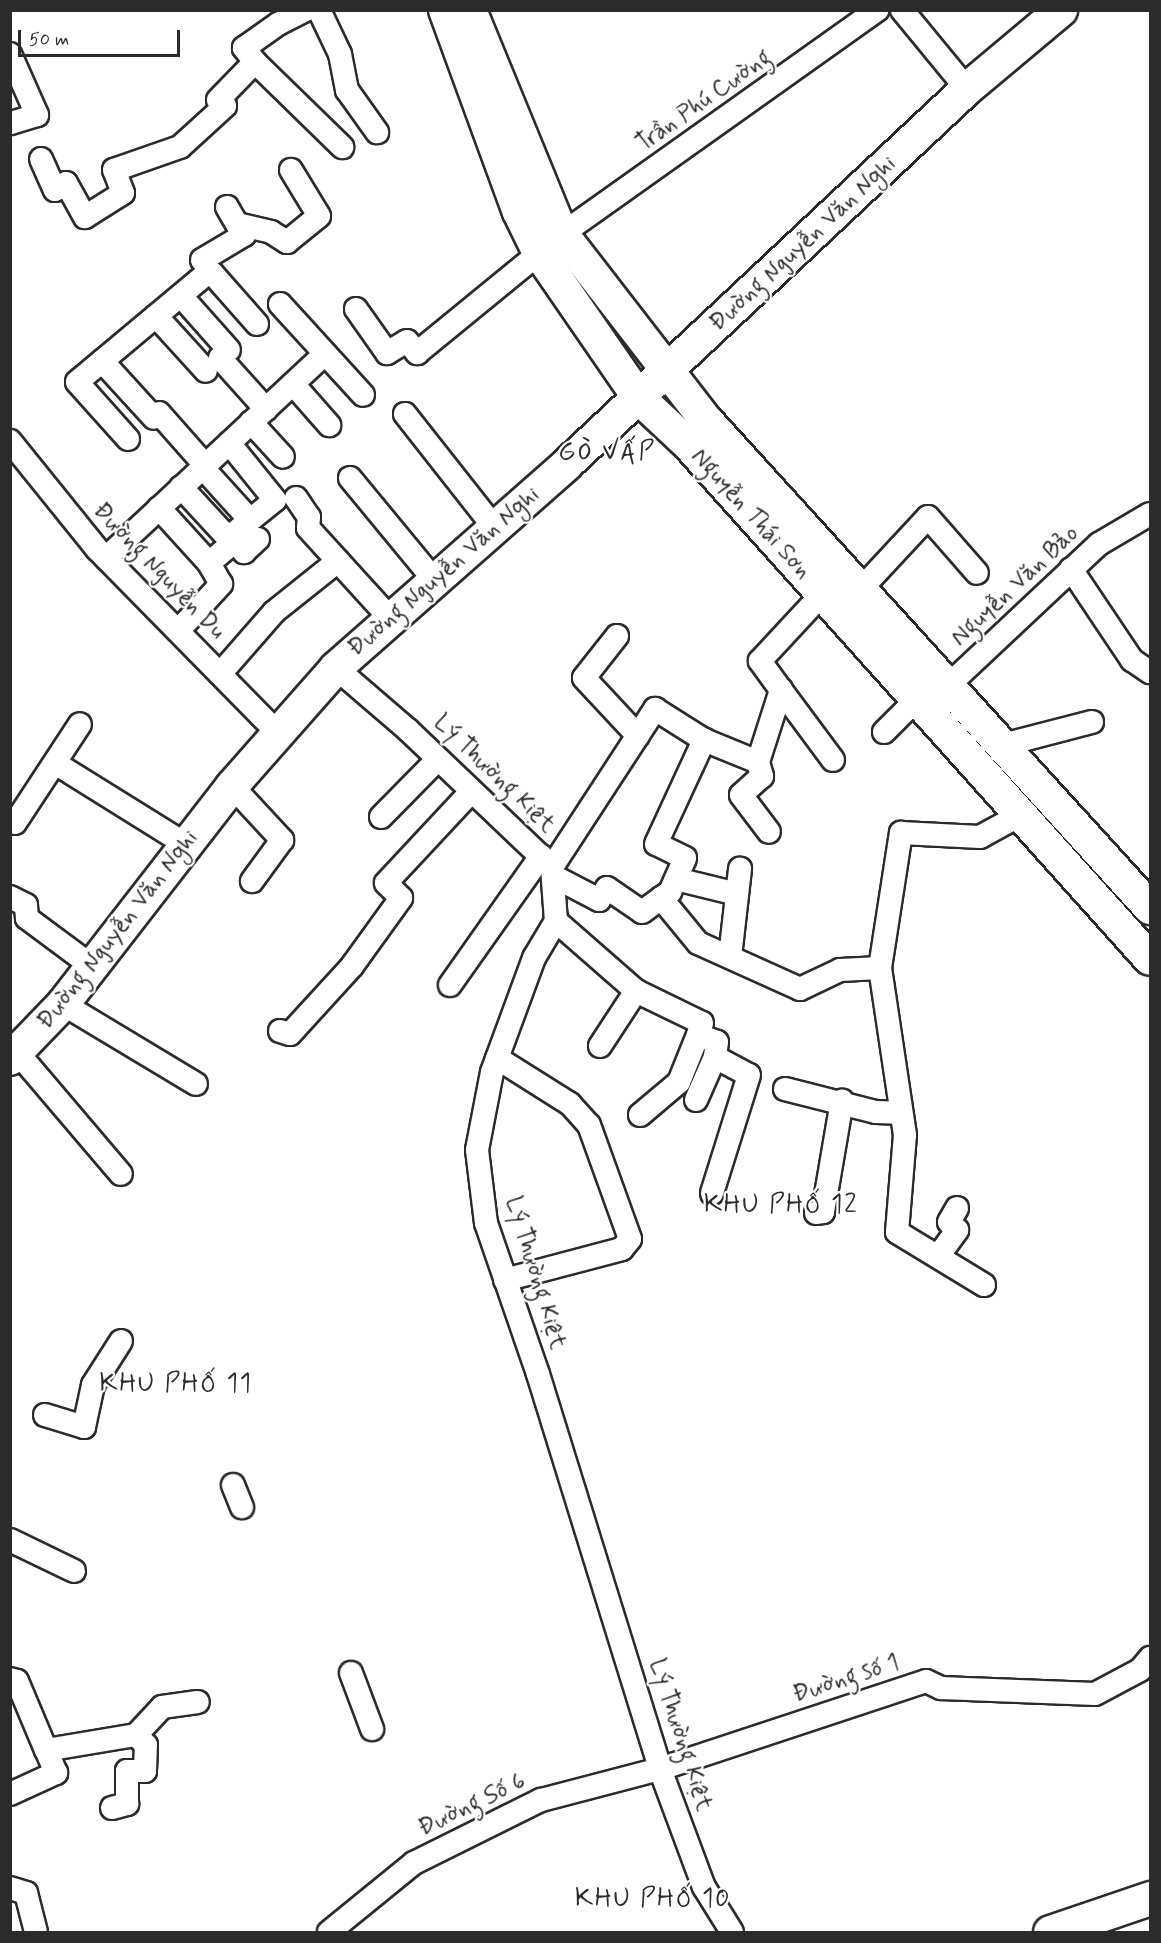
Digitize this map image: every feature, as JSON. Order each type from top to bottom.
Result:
[{"type":"main road","name":"Nguyễn Thái Sơn","points":[[445,10],[519,212],[667,371],[861,590],[1149,905]]},
{"type":"main road","name":"Nguyễn Thái Sơn","points":[[470,10],[551,244],[639,398],[689,445],[1150,959]]},
{"type":"main road","name":"Đường Nguyễn Văn Nghi","points":[[14,1055],[63,1004],[232,786],[277,732],[336,668],[639,398],[967,89],[1061,10]]},
{"type":"main road","points":[[1050,1932],[1150,1898]]},
{"type":"street","points":[[306,10],[278,24],[244,48],[255,62],[342,147]]},
{"type":"street","points":[[319,10],[340,54],[347,90],[377,132]]},
{"type":"street","name":"Trần Phú Cường","points":[[356,309],[387,353],[408,342],[417,353],[551,244],[877,10]]},
{"type":"street","points":[[902,10],[967,89]]},
{"type":"street","points":[[41,159],[55,190],[66,183],[85,217],[123,193],[114,170],[180,147],[222,103],[255,62]]},
{"type":"street","points":[[10,123],[38,115],[13,65]]},
{"type":"street","points":[[128,439],[77,382],[181,296],[207,267],[244,236],[232,216],[271,232],[287,242],[319,216],[291,170]]},
{"type":"street","points":[[207,267],[257,324]]},
{"type":"street","points":[[181,296],[218,360],[259,416],[283,457]]},
{"type":"street","points":[[280,304],[324,355],[363,395]]},
{"type":"street","points":[[156,316],[218,360]]},
{"type":"street","points":[[106,558],[324,355]]},
{"type":"street","points":[[102,361],[204,467],[254,530]]},
{"type":"street","points":[[293,384],[329,425]]},
{"type":"street","points":[[405,414],[494,527]]},
{"type":"street","name":"Đường Nguyễn Du","points":[[10,441],[18,468],[277,732]]},
{"type":"street","points":[[229,443],[286,499],[309,517],[308,528],[390,618]]},
{"type":"street","points":[[350,478],[434,580]]},
{"type":"street","points":[[181,488],[229,537],[229,546],[209,563]]},
{"type":"street","points":[[229,537],[254,530],[286,499]]},
{"type":"street","points":[[159,508],[209,563],[221,584],[178,631]]},
{"type":"street","name":"Nguyễn Văn Bảo","points":[[884,732],[949,685],[1099,544],[1150,514]]},
{"type":"street","points":[[861,590],[928,517],[977,573]]},
{"type":"street","points":[[220,674],[274,612],[338,561]]},
{"type":"street","points":[[1071,569],[1132,660],[1150,672]]},
{"type":"street","points":[[822,594],[760,662],[833,760]]},
{"type":"street","points":[[616,636],[584,678],[638,736]]},
{"type":"street","name":"Lý Thường Kiệt","points":[[336,668],[438,759],[549,866],[599,900],[607,888],[642,912],[661,898]]},
{"type":"street","points":[[769,832],[741,795],[762,776],[758,762],[781,690]]},
{"type":"street","points":[[450,985],[549,866],[655,709],[704,740],[758,762]]},
{"type":"street","points":[[1003,745],[1092,722]]},
{"type":"street","points":[[15,823],[80,724]]},
{"type":"street","points":[[704,740],[656,844],[685,858],[670,892],[661,898],[698,943],[800,989],[840,970],[880,968]]},
{"type":"street","points":[[381,817],[438,759]]},
{"type":"street","points":[[55,763],[185,844]]},
{"type":"street","points":[[232,786],[282,840],[252,881]]},
{"type":"street","points":[[280,1031],[290,1034],[352,966],[401,898],[386,883],[471,792]]},
{"type":"street","points":[[984,1285],[939,1255],[897,1232],[905,1135],[880,968],[901,833],[980,837],[1020,814]]},
{"type":"street","points":[[549,866],[556,921],[636,991],[702,1023],[679,1082],[640,1115]]},
{"type":"street","points":[[730,957],[740,869]]},
{"type":"street","points":[[676,879],[737,894]]},
{"type":"street","points":[[10,897],[26,904],[27,918],[93,967]]},
{"type":"street","name":"Lý Thường Kiệt","points":[[556,921],[534,957],[497,1058],[477,1150],[486,1223],[538,1374],[660,1769],[704,1887],[732,1932]]},
{"type":"street","points":[[600,1046],[636,991]]},
{"type":"street","points":[[63,1004],[196,1084]]},
{"type":"street","points":[[696,1100],[715,1057],[717,1042],[698,1035]]},
{"type":"street","points":[[14,1055],[121,1174]]},
{"type":"street","points":[[712,1192],[749,1075],[715,1057]]},
{"type":"street","points":[[497,1058],[570,1104],[588,1125],[630,1239],[622,1249],[505,1281]]},
{"type":"street","points":[[786,1089],[842,1101],[876,1112],[900,1113]]},
{"type":"street","points":[[816,1213],[823,1212],[842,1101]]},
{"type":"street","points":[[939,1255],[957,1230],[949,1222],[957,1208]]},
{"type":"street","points":[[45,1415],[84,1427],[93,1385],[121,1341]]},
{"type":"street","points":[[233,1485],[242,1507]]},
{"type":"street","points":[[10,1540],[75,1571]]},
{"type":"street","name":"Đường số 1","points":[[660,1769],[926,1682],[940,1688],[1095,1694],[1140,1670],[1150,1658]]},
{"type":"street","points":[[351,1673],[372,1729]]},
{"type":"street","points":[[10,1679],[17,1681],[56,1773],[10,1794]]},
{"type":"street","points":[[46,1750],[136,1735],[162,1707],[198,1702]]},
{"type":"street","points":[[112,1808],[127,1804],[127,1771],[145,1770],[146,1745],[136,1735]]},
{"type":"street","name":"Đường Số 6","points":[[329,1932],[414,1863],[541,1800],[660,1769]]},
{"type":"street","points":[[10,1888],[26,1893],[36,1932]]},
{"type":"district","name":"GÒ VẤP","points":[[607,453]]},
{"type":"district","name":"KHU PHỐ 12","points":[[781,1206]]},
{"type":"district","name":"KHU PHỐ 11","points":[[176,1385]]},
{"type":"district","name":"KHU PHỐ 10","points":[[653,1900]]}]
